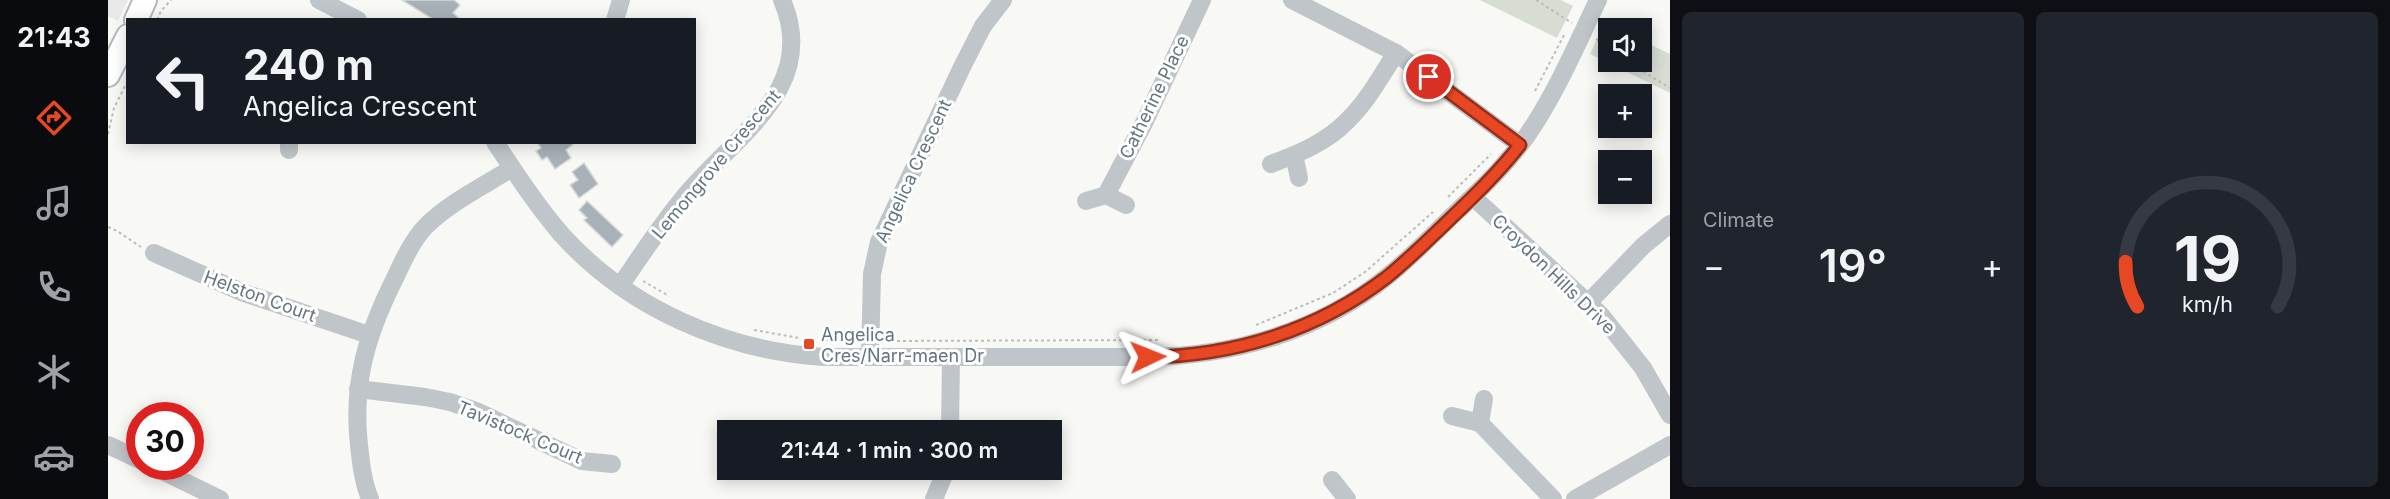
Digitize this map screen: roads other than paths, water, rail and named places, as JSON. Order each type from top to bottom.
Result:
[{"type":"main road","points":[[137,18],[146,0]]},
{"type":"main road","points":[[108,75],[126,40]]},
{"type":"street","points":[[319,0],[350,18]]},
{"type":"street","name":"Lemongrove Crescent","points":[[620,286],[675,207],[758,118],[780,90],[788,70],[792,49],[790,24],[782,0]]},
{"type":"street","name":"Angelica Crescent","points":[[870,349],[872,274],[881,236],[963,64],[983,26],[1003,0]]},
{"type":"street","name":"Catherine Place","points":[[1106,195],[1145,122],[1202,0]]},
{"type":"street","points":[[1292,0],[1396,53],[1514,141]]},
{"type":"street","points":[[496,144],[563,236],[620,286],[686,323],[739,343],[807,356],[870,349],[951,357],[1171,356],[1218,351],[1263,340],[1315,320],[1373,287],[1423,245],[1498,172],[1514,141],[1545,108],[1577,26],[1598,0]]},
{"type":"street","points":[[1271,164],[1294,155],[1331,135],[1348,120],[1364,101],[1396,53]]},
{"type":"street","points":[[1294,155],[1299,178]]},
{"type":"street","points":[[370,499],[361,470],[357,427],[358,389],[369,335],[403,262],[422,231],[436,218],[512,168]]},
{"type":"street","points":[[1086,201],[1106,195],[1126,205]]},
{"type":"street","name":"Croydon Hills Drive","points":[[1473,197],[1589,302],[1665,392],[1670,415]]},
{"type":"street","points":[[1589,302],[1643,246],[1670,224]]},
{"type":"street","name":"Helston Court","points":[[153,253],[244,293],[369,335]]},
{"type":"street","points":[[950,420],[951,357]]},
{"type":"street","name":"Tavistock Court","points":[[358,389],[450,402],[476,411],[582,461],[612,464]]},
{"type":"street","points":[[1480,423],[1484,399]]},
{"type":"street","points":[[1452,416],[1480,423],[1553,499]]},
{"type":"street","points":[[108,445],[126,453]]},
{"type":"street","points":[[1575,499],[1670,445]]},
{"type":"street","points":[[181,480],[220,499]]},
{"type":"street","points":[[934,499],[942,480]]},
{"type":"street","points":[[1332,480],[1347,499]]},
{"type":"place","name":"Angelica Cres/Narr-maen Dr","points":[[809,344]]}]
